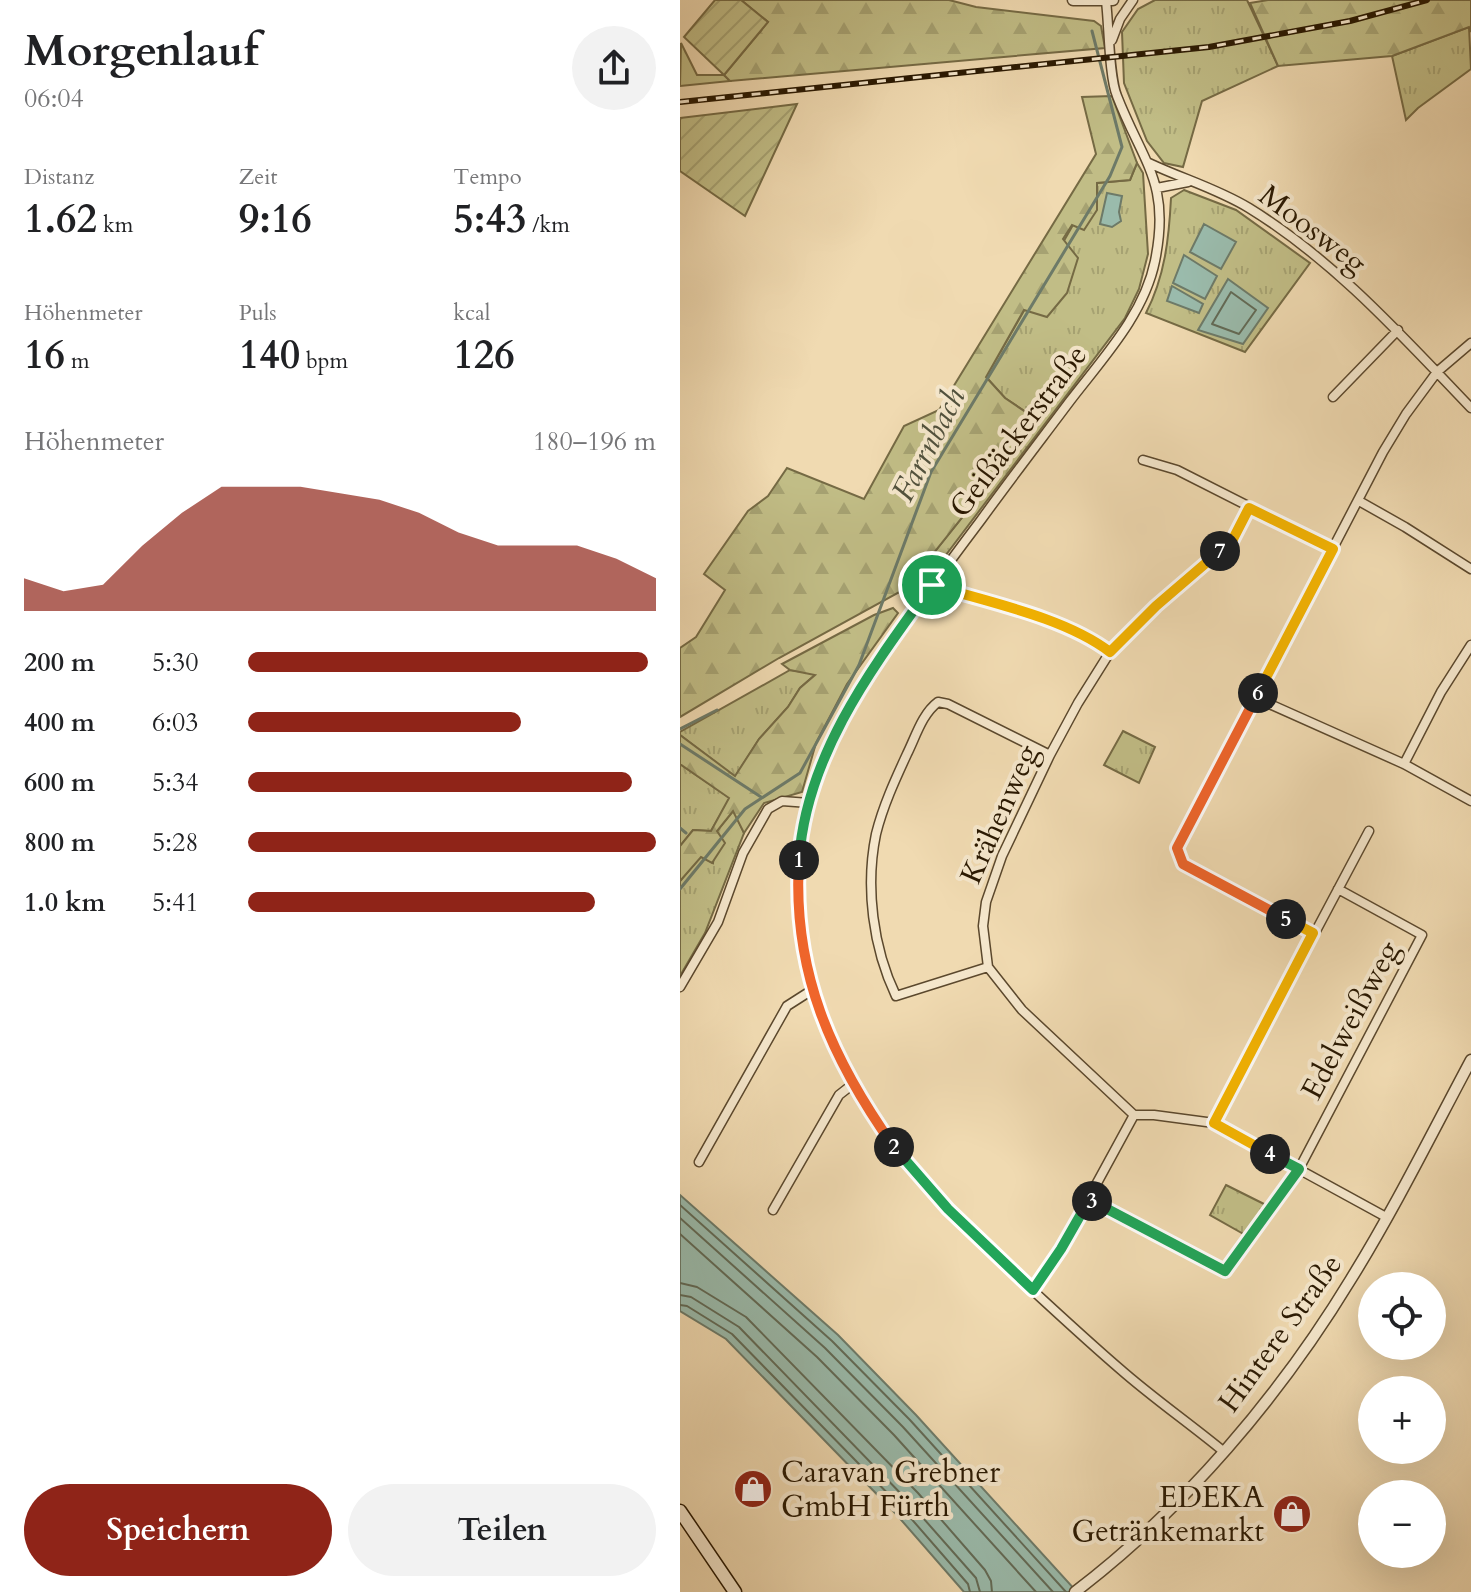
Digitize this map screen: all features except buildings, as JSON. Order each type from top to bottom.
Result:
[{"type":"main road","points":[[680,1511],[735,1592]]},
{"type":"street","points":[[1073,0],[1110,1]]},
{"type":"street","name":"Geißäckerstraße","points":[[1111,44],[1120,19],[1133,0]]},
{"type":"street","name":"Geißäckerstraße","points":[[1110,1],[1115,92],[1149,163],[1157,188],[1160,213],[1155,264],[1134,314],[932,585],[853,700],[825,755],[809,803],[800,845],[798,910],[803,953],[812,990],[834,1048],[893,1146],[928,1188],[1033,1290],[1118,1367],[1223,1451]]},
{"type":"street","name":"Moosweg","points":[[1149,163],[1230,197],[1269,222],[1349,284],[1398,330],[1471,408]]},
{"type":"street","points":[[1157,188],[1189,182]]},
{"type":"street","points":[[1333,397],[1398,330]]},
{"type":"street","points":[[1313,933],[1183,864],[1177,848],[1406,414],[1437,372],[1471,343]]},
{"type":"street","points":[[1143,460],[1177,470],[1333,549]]},
{"type":"street","points":[[1359,501],[1471,569]]},
{"type":"street","name":"Krähenweg","points":[[988,967],[983,926],[986,902],[1002,856],[1050,755],[1110,652],[1156,606],[1232,541],[1249,508]]},
{"type":"street","points":[[932,585],[1057,624],[1094,640],[1110,652]]},
{"type":"street","points":[[1404,764],[1441,692],[1471,645]]},
{"type":"street","points":[[1256,698],[1404,764],[1471,801]]},
{"type":"street","points":[[1050,755],[948,704],[938,702],[927,713],[888,797],[876,835],[871,876],[874,923],[887,976],[896,996],[988,967],[1022,1010],[1134,1115],[1214,1123],[1386,1217]]},
{"type":"street","points":[[680,987],[718,922],[743,853],[768,809],[782,801],[809,803]]},
{"type":"street","points":[[1214,1123],[1369,831]]},
{"type":"street","name":"Edelweißweg","points":[[1299,1169],[1422,935],[1338,889]]},
{"type":"street","points":[[699,1162],[787,1006],[812,990]]},
{"type":"street","name":"Hintere Straße","points":[[1075,1592],[1104,1570],[1183,1494],[1275,1389],[1330,1312],[1386,1217],[1471,1060]]},
{"type":"street","points":[[773,1210],[839,1095],[853,1084]]},
{"type":"street","points":[[1033,1290],[1061,1249],[1134,1115]]},
{"type":"street","points":[[1089,1200],[1225,1271],[1299,1169]]},
{"type":"green space","points":[[715,0],[741,0],[768,22],[724,75],[684,37]]},
{"type":"green space","points":[[741,0],[949,0],[976,7],[1094,21],[1101,26],[1105,48],[730,81],[724,75],[768,22]]},
{"type":"green space","points":[[1155,0],[1247,0],[1278,66],[1202,101],[1183,167],[1164,163],[1147,141],[1124,83],[1122,32],[1138,9]]},
{"type":"green space","points":[[1268,0],[1471,0],[1471,32],[1469,27],[1392,56],[1278,66],[1250,3]]},
{"type":"green space","points":[[1469,27],[1471,69],[1406,120],[1392,56]]},
{"type":"green space","points":[[681,43],[697,75],[724,75],[730,81],[680,86]]},
{"type":"green space","points":[[1112,96],[1137,163],[1130,180],[1097,183],[1097,210],[1084,230],[1072,225],[1063,239],[1078,258],[1067,293],[1047,317],[1024,310],[986,377],[1005,398],[1039,421],[905,589],[680,717],[680,648],[696,637],[725,590],[704,574],[748,511],[768,496],[787,468],[864,499],[904,426],[939,410],[1096,154],[1082,97]]},
{"type":"green space","points":[[797,104],[745,216],[680,171],[680,118]]},
{"type":"green space","points":[[1137,163],[1143,173],[1148,254],[1139,289],[1125,318],[927,580],[905,589],[1039,421],[1005,398],[986,377],[1097,183],[1130,180]]},
{"type":"green space","points":[[1184,190],[1236,210],[1310,263],[1245,352],[1146,313],[1165,257],[1171,198]]},
{"type":"green space","points":[[893,608],[898,613],[847,684],[816,743],[802,792],[764,803],[744,833],[733,811],[717,831],[725,843],[712,863],[701,857],[680,881],[680,846],[693,830],[711,831],[729,798],[680,764],[680,735],[735,776],[759,739],[788,707],[800,688],[815,675],[790,670],[782,664]]},
{"type":"green space","points":[[790,670],[816,674],[800,688],[788,707],[759,739],[735,777],[680,735],[680,732]]},
{"type":"green space","points":[[1123,731],[1155,747],[1139,783],[1104,765]]},
{"type":"green space","points":[[680,764],[730,798],[711,831],[693,830],[680,846]]},
{"type":"green space","points":[[734,810],[744,833],[705,933],[680,976],[680,881],[701,856],[713,863],[717,831]]},
{"type":"green space","points":[[1226,1185],[1268,1206],[1247,1236],[1210,1215]]},
{"type":"water","points":[[1107,193],[1122,196],[1121,221],[1112,227],[1100,224]]},
{"type":"water","points":[[1204,224],[1236,242],[1221,269],[1190,252]]},
{"type":"water","points":[[1184,255],[1217,276],[1205,299],[1173,283]]},
{"type":"water","points":[[1228,279],[1268,308],[1243,344],[1198,330]]},
{"type":"water","points":[[1172,286],[1203,304],[1199,313],[1167,301]]},
{"type":"water","points":[[680,1195],[838,1335],[916,1415],[1077,1592],[964,1592],[896,1514],[726,1339],[680,1311]]},
{"type":"waterway","name":"Farrnbach","points":[[680,889],[745,809],[800,773],[859,665],[931,472],[1110,176],[1122,147],[1092,31]]},
{"type":"waterway","points":[[680,729],[717,710]]},
{"type":"waterway","points":[[680,744],[761,797]]},
{"type":"waterway","points":[[680,828],[686,833]]},
{"type":"railway","points":[[680,102],[1209,47],[1350,21],[1427,0]]},
{"type":"place","name":"Caravan Grebner GmbH Fürth","points":[[753,1489]]},
{"type":"place","name":"EDEKA Getränkemarkt","points":[[1292,1514]]},
{"type":"route","points":[[1249,508],[1333,549],[1177,848],[1183,864],[1313,933],[1214,1123],[1299,1169],[1225,1271],[1089,1200],[1033,1290],[928,1188],[893,1146],[838,1058],[812,990],[803,953],[798,910],[800,845],[809,803],[834,736],[853,700],[932,585],[1057,624],[1094,640],[1110,652],[1156,606],[1232,541],[1249,508]]}]
